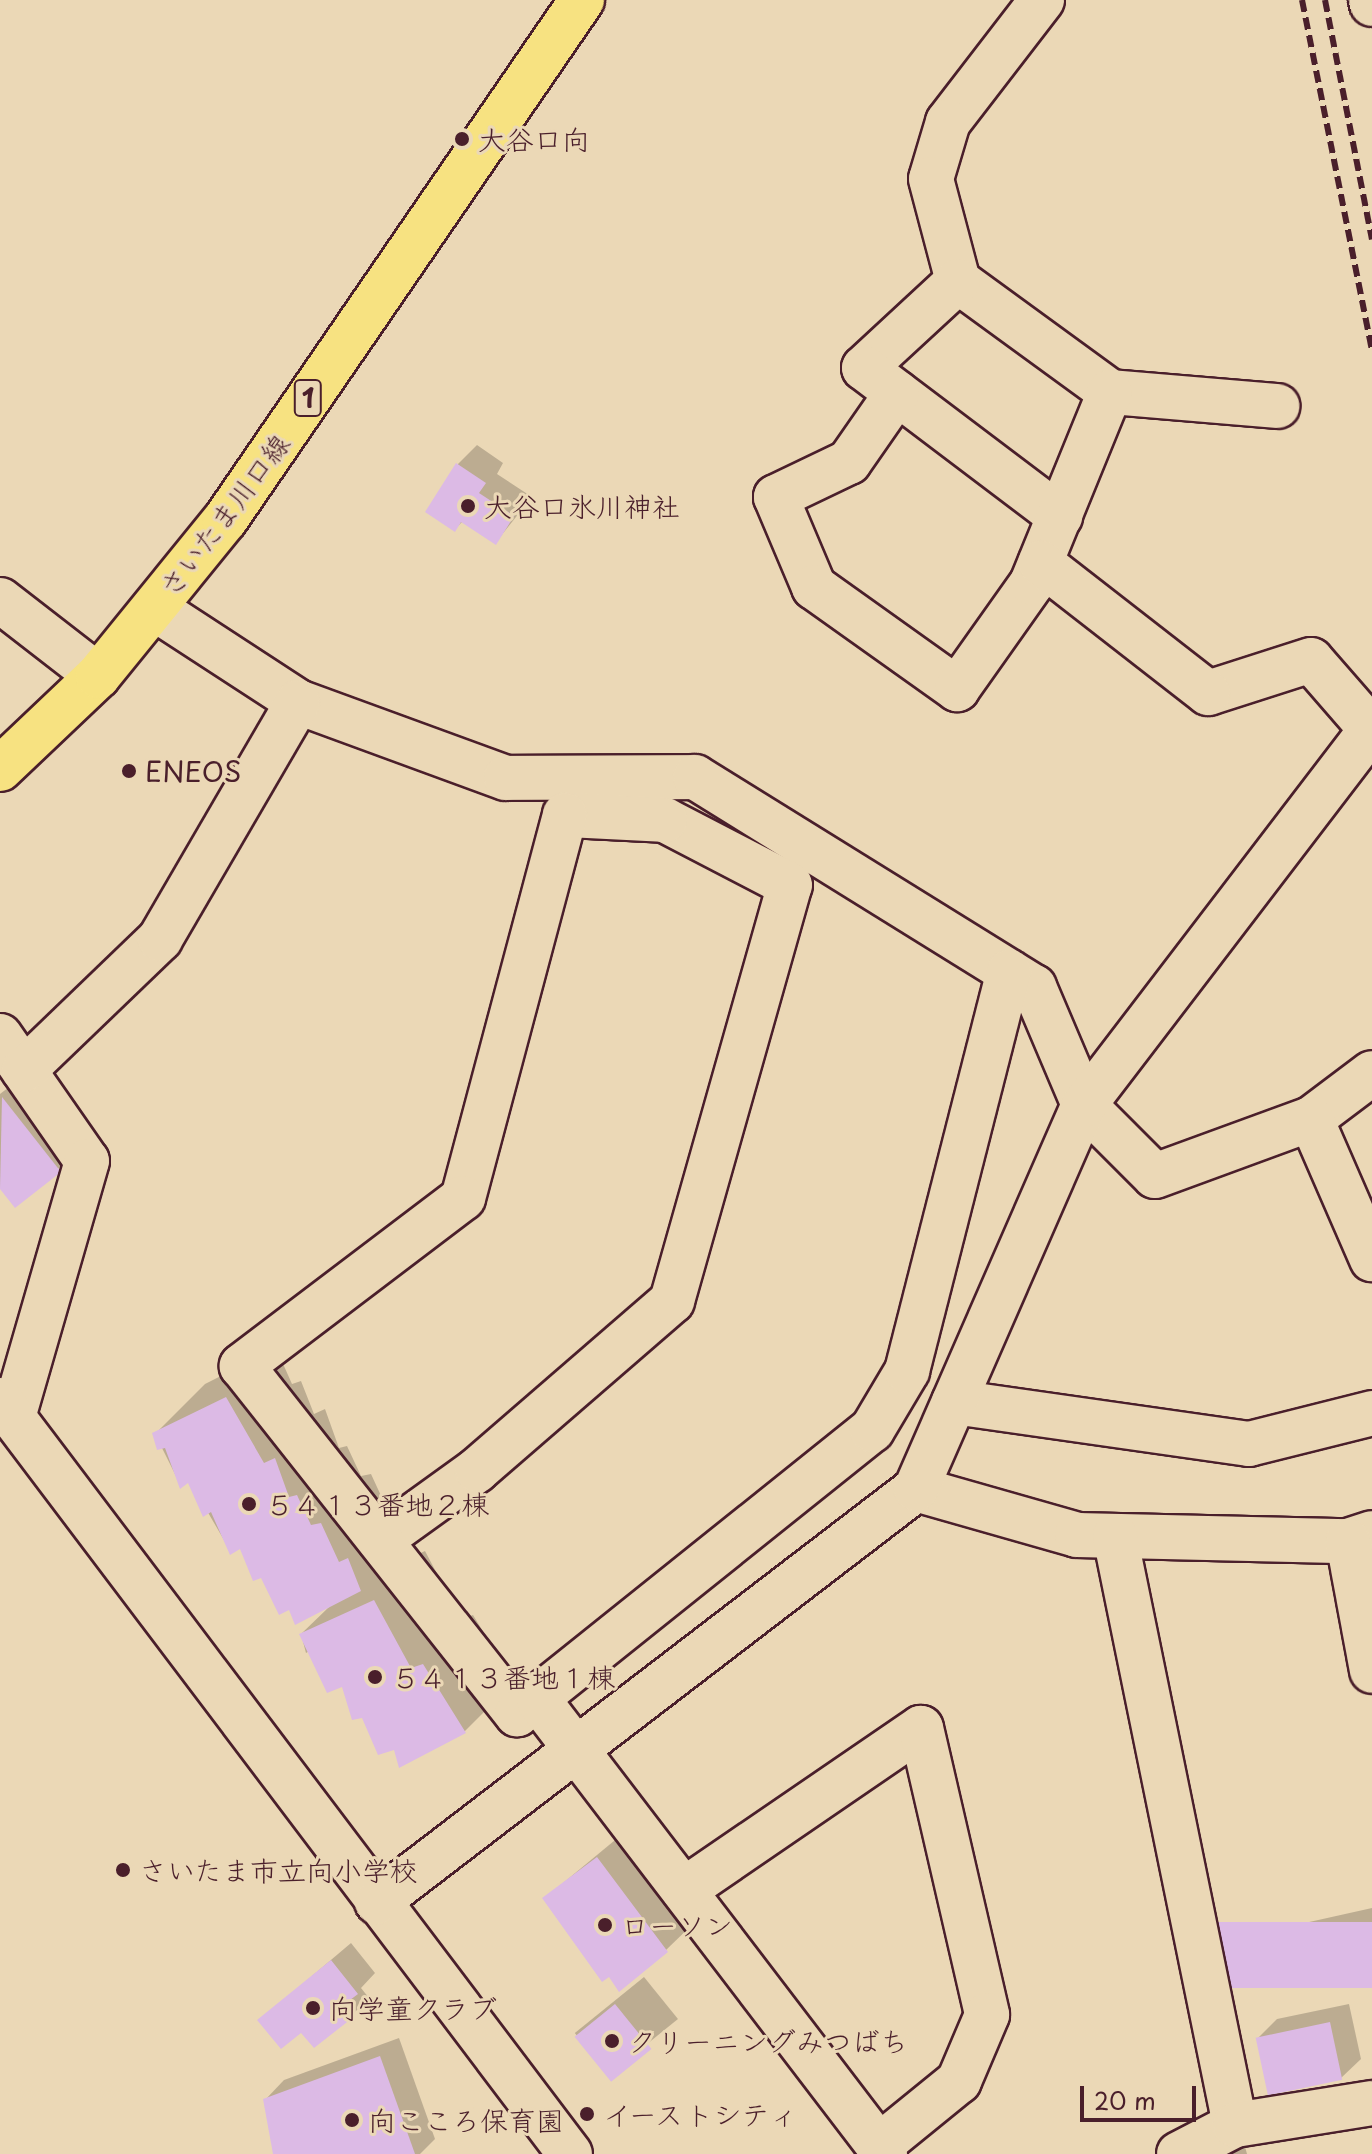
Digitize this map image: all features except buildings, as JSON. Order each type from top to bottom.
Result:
[{"type":"main road","name":"さいたま川口線","points":[[0,769],[98,676],[225,520],[582,0]]},
{"type":"street","points":[[1042,0],[948,122],[939,150],[931,179],[958,281],[1110,392],[1277,406]]},
{"type":"street","points":[[958,281],[864,368],[1060,516]]},
{"type":"street","points":[[897,393],[849,462],[776,497],[814,587],[957,689],[1041,563],[1110,392]]},
{"type":"street","points":[[377,1902],[579,1753],[916,1489],[1084,1105],[1371,729],[1311,660],[1208,693],[1041,563]]},
{"type":"street","points":[[0,600],[98,676]]},
{"type":"street","points":[[154,608],[298,702],[506,778],[695,777],[1034,987],[1084,1105],[1155,1176],[1311,1119],[1372,1073]]},
{"type":"street","points":[[298,702],[160,939],[12,1053],[87,1161],[6,1408],[570,2154]]},
{"type":"street","points":[[380,1540],[477,1470],[672,1301],[790,885],[665,820],[565,815],[463,1198],[242,1366],[517,1714],[539,1701],[872,1430],[907,1371],[1009,972]]},
{"type":"street","points":[[1311,1119],[1372,1259]]},
{"type":"street","points":[[954,1402],[1249,1444],[1372,1413]]},
{"type":"street","points":[[916,1489],[1077,1535],[1360,1537],[1372,1671]]},
{"type":"street","points":[[1115,1536],[1235,2125]]},
{"type":"street","points":[[539,1701],[882,2150],[959,2081],[987,2015],[921,1728],[684,1890]]},
{"type":"street","points":[[1179,2154],[1235,2125],[1372,2103]]},
{"type":"railway","points":[[1302,0],[1372,351]]},
{"type":"railway","points":[[1325,0],[1372,239]]},
{"type":"place","name":"大谷口向","points":[[462,139]]},
{"type":"place","name":"大谷口氷川神社","points":[[468,506]]},
{"type":"place","name":"ENEOS","points":[[129,771]]},
{"type":"place","name":"５４１３番地２棟","points":[[249,1504]]},
{"type":"place","name":"５４１３番地１棟","points":[[375,1677]]},
{"type":"place","name":"さいたま市立向小学校","points":[[123,1870]]},
{"type":"place","name":"ローソン","points":[[605,1925]]},
{"type":"place","name":"向学童クラブ","points":[[313,2008]]},
{"type":"place","name":"クリーニングみつばち","points":[[612,2041]]},
{"type":"place","name":"イーストシティ","points":[[587,2114]]},
{"type":"place","name":"向こころ保育園","points":[[352,2120]]}]
